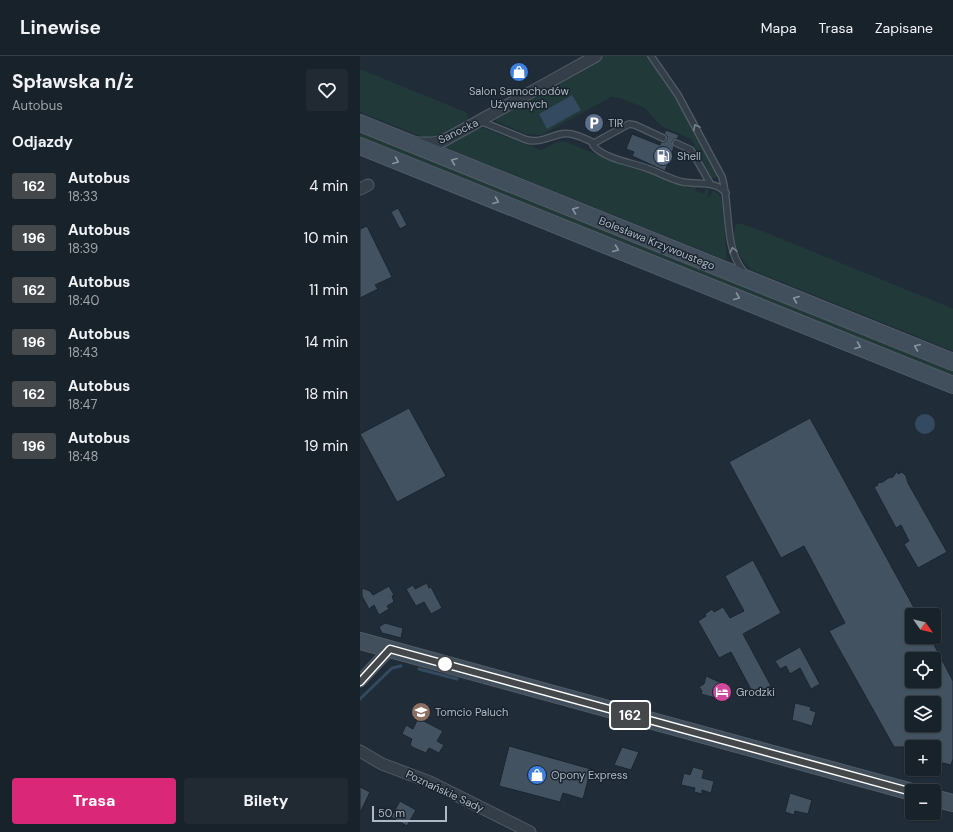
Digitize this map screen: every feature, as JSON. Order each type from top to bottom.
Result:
[{"type":"main road","name":"Bolesława Krzywoustego","points":[[360,123],[953,362]]},
{"type":"main road","name":"Bolesława Krzywoustego","points":[[360,146],[953,385]]},
{"type":"main road","points":[[360,641],[905,790]]},
{"type":"main road","points":[[941,800],[953,803]]},
{"type":"street","name":"Sanocka","points":[[400,139],[422,143],[436,143],[480,121],[596,56]]},
{"type":"street","points":[[360,681],[390,649]]},
{"type":"street","name":"Poznańskie Sady","points":[[360,752],[382,764],[430,782],[530,832]]},
{"type":"lane","points":[[651,56],[678,95],[720,172],[726,193],[733,253],[741,269],[754,282]]},
{"type":"lane","points":[[480,121],[530,141],[540,141],[566,134],[575,135],[594,142],[594,145],[600,151],[678,180],[710,183],[721,188],[726,193]]},
{"type":"lane","points":[[594,142],[629,124],[635,125],[663,138]]},
{"type":"lane","points":[[676,143],[691,150],[710,183]]},
{"type":"green space","points":[[603,56],[646,56],[676,98],[717,174],[716,178],[712,178],[691,139],[661,126],[645,108],[620,98],[611,97],[542,135],[526,134],[496,121],[497,116]]},
{"type":"green space","points":[[360,69],[465,112],[468,114],[469,121],[437,137],[425,138],[360,112]]},
{"type":"green space","points":[[483,128],[541,150],[557,142],[566,142],[625,166],[651,173],[688,188],[697,185],[695,190],[703,194],[706,188],[709,190],[707,196],[710,197],[713,190],[719,195],[722,201],[727,259],[723,259],[444,147],[476,129]]},
{"type":"green space","points":[[360,129],[953,368],[953,379],[360,140]]},
{"type":"green space","points":[[737,224],[742,224],[762,231],[953,309],[953,351],[752,270],[744,261],[737,248],[734,234]]},
{"type":"water","points":[[572,95],[581,110],[547,129],[539,114]]},
{"type":"water","points":[[925,414],[932,417],[935,424],[932,431],[925,434],[918,431],[915,424],[918,417]]},
{"type":"building","points":[[666,130],[679,135],[677,139],[674,139],[672,142],[674,147],[665,171],[632,156],[634,152],[626,149],[632,134],[660,145],[661,142],[665,142],[667,139],[667,136],[664,134]]},
{"type":"building","points":[[398,208],[407,225],[400,229],[391,212]]},
{"type":"building","points":[[367,226],[392,277],[375,285],[378,289],[360,298],[360,229]]},
{"type":"building","points":[[409,408],[446,476],[397,502],[360,434]]},
{"type":"building","points":[[810,418],[914,608],[905,608],[905,644],[934,644],[938,652],[905,652],[905,688],[941,688],[941,658],[953,681],[953,759],[951,765],[941,763],[941,740],[905,740],[905,747],[894,747],[829,631],[845,623],[804,546],[781,558],[729,462]]},
{"type":"building","points":[[897,471],[898,474],[902,472],[906,476],[908,483],[947,552],[918,568],[904,544],[909,541],[901,525],[896,528],[874,487],[878,485],[877,483],[893,477]]},
{"type":"building","points":[[753,560],[781,613],[743,634],[771,686],[754,695],[731,652],[719,658],[698,621],[706,616],[705,614],[712,609],[714,612],[723,607],[730,618],[744,611],[725,576]]},
{"type":"building","points":[[427,583],[429,588],[431,587],[442,608],[431,614],[424,602],[416,606],[406,589],[413,585],[415,589]]},
{"type":"building","points":[[389,586],[394,595],[392,596],[394,602],[387,606],[389,609],[379,615],[374,605],[369,609],[362,596],[362,588],[370,591],[373,595]]},
{"type":"building","points":[[385,623],[403,628],[401,638],[382,633],[379,627]]},
{"type":"building","points":[[800,647],[820,684],[811,689],[800,668],[790,674],[786,666],[780,669],[775,661]]},
{"type":"building","points":[[706,676],[724,684],[719,699],[701,694],[702,691],[699,687],[704,684]]},
{"type":"building","points":[[795,703],[811,707],[810,710],[816,712],[812,726],[792,720]]},
{"type":"building","points":[[418,718],[443,731],[437,741],[444,745],[439,753],[429,748],[426,753],[414,748],[410,745],[412,739],[402,734],[406,725],[413,729]]},
{"type":"building","name":"Opony Express","points":[[509,746],[591,769],[583,799],[563,793],[560,802],[499,786]]},
{"type":"building","points":[[622,747],[639,752],[631,770],[614,765]]},
{"type":"building","points":[[693,767],[704,770],[702,778],[714,781],[711,793],[702,790],[702,794],[694,792],[695,788],[681,785],[684,773],[690,775]]},
{"type":"building","points":[[360,787],[370,792],[360,813]]},
{"type":"building","points":[[790,793],[812,800],[808,814],[795,811],[794,815],[785,812]]},
{"type":"building","points":[[400,801],[416,810],[407,826],[391,817]]},
{"type":"waterway","points":[[360,699],[392,668],[401,666]]},
{"type":"waterway","points":[[419,669],[457,679]]},
{"type":"bus line","name":"162","points":[[360,682],[390,649],[905,790]]},
{"type":"place","name":"Salon Samochodów Używanych","points":[[519,72]]},
{"type":"place","name":"TIR","points":[[594,123]]},
{"type":"place","name":"Shell","points":[[663,156]]},
{"type":"place","name":"Grodzki","points":[[722,692]]},
{"type":"place","name":"Tomcio Paluch","points":[[421,712]]},
{"type":"place","name":"Opony Express","points":[[537,775]]}]
